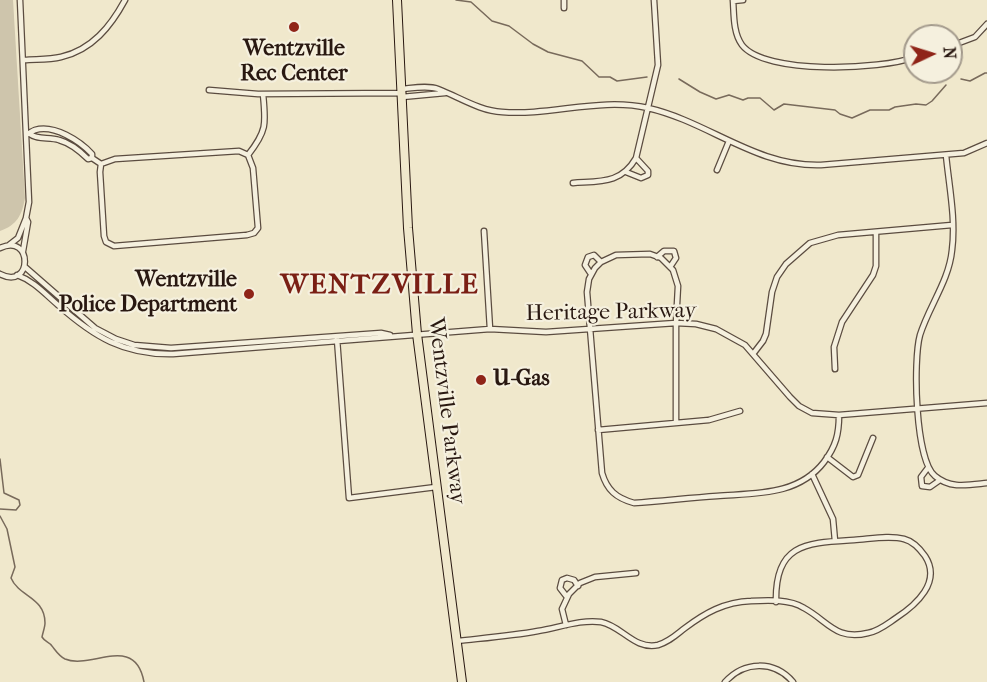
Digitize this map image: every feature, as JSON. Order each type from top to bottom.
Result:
[{"type":"main road","name":"Wentzville Parkway","points":[[397,0],[409,246],[417,334],[462,682]]},
{"type":"street","points":[[0,248],[18,238],[26,218],[29,202],[28,134],[20,0]]},
{"type":"street","points":[[24,60],[60,57],[77,52],[106,31],[125,0]]},
{"type":"street","points":[[564,0],[564,8]]},
{"type":"street","points":[[573,183],[609,180],[626,172],[636,158],[657,74],[654,0]]},
{"type":"street","points":[[743,0],[733,0],[739,40],[750,52],[762,58],[821,67],[851,68],[903,60]]},
{"type":"street","points":[[963,42],[975,37],[987,24]]},
{"type":"street","points":[[402,93],[430,88],[500,112],[614,105],[649,108],[781,162],[800,165],[964,153],[987,143]]},
{"type":"street","points":[[209,90],[263,94],[445,93]]},
{"type":"street","points":[[248,155],[261,138],[266,122],[263,94]]},
{"type":"street","points":[[28,134],[34,138],[61,140],[73,146],[88,159],[92,158],[101,164]]},
{"type":"street","points":[[717,170],[729,141]]},
{"type":"street","points":[[239,151],[248,155],[253,168],[258,228],[254,233],[247,235],[114,246],[106,242],[104,236],[101,164],[115,159],[239,151]]},
{"type":"street","points":[[946,155],[952,249],[949,268],[921,333],[915,362],[922,454],[927,469],[940,480],[951,485],[987,483]]},
{"type":"street","points":[[626,172],[641,178],[648,175],[648,171],[636,158]]},
{"type":"street","points":[[0,274],[7,277],[17,275],[25,267],[26,260],[23,251],[28,222],[26,218]]},
{"type":"street","points":[[753,354],[764,341],[772,292],[777,277],[786,264],[810,243],[827,237],[952,225]]},
{"type":"street","points":[[484,231],[490,329]]},
{"type":"street","points":[[835,369],[834,347],[839,330],[876,266],[876,232]]},
{"type":"street","points":[[9,245],[23,251]]},
{"type":"street","points":[[657,257],[669,249],[674,251],[676,258],[670,267]]},
{"type":"street","points":[[676,423],[678,286],[670,267],[657,257],[650,254],[616,255],[601,262],[591,274],[587,292],[600,464],[611,493],[634,503],[771,492],[796,485],[812,474],[835,445],[839,433],[839,415]]},
{"type":"street","points":[[591,274],[585,265],[588,257],[594,255],[601,262]]},
{"type":"street","points":[[25,267],[95,328],[116,339],[135,345],[171,348],[337,339]]},
{"type":"street","points":[[17,275],[31,281],[92,333],[114,345],[132,350],[174,354],[337,339]]},
{"type":"street","name":"Heritage Parkway","points":[[337,339],[381,333],[392,335],[490,329],[537,332],[676,323],[696,324],[716,329],[745,345],[799,406],[812,413],[839,415],[987,404]]},
{"type":"street","points":[[337,339],[349,498],[436,487]]},
{"type":"street","points":[[598,430],[709,420],[740,411]]},
{"type":"street","points":[[827,457],[849,475],[853,477],[858,475],[873,438]]},
{"type":"street","points":[[927,469],[921,477],[922,486],[930,487],[940,480]]},
{"type":"street","points":[[812,474],[832,519],[835,541]]},
{"type":"street","points":[[457,641],[600,622],[613,626],[638,643],[647,646],[657,645],[666,642],[703,615],[724,605],[749,601],[792,603],[803,607],[834,630],[854,635],[872,632],[883,627],[916,604],[924,594],[930,570],[926,557],[916,545],[905,539],[835,541],[804,545],[793,552],[783,563],[779,573],[776,602]]},
{"type":"street","points":[[566,625],[562,609],[567,597],[578,586],[595,577],[636,573]]},
{"type":"street","points":[[567,597],[560,588],[562,580],[567,578],[574,580],[578,586]]},
{"type":"street","points":[[725,682],[731,675],[746,667],[762,665],[779,669],[793,682]]},
{"type":"shaded area","points":[[0,0],[13,0],[25,198],[18,219],[11,226],[0,231]]},
{"type":"waterway","points":[[456,0],[471,2],[492,21],[509,26],[548,52],[582,61],[599,77],[610,77],[617,81],[647,77]]},
{"type":"waterway","points":[[963,79],[970,81],[987,73]]},
{"type":"waterway","points":[[679,79],[716,99],[729,95],[743,100],[760,98],[774,110],[784,104],[835,110],[852,118],[870,110],[889,110],[916,104],[926,105],[946,85]]},
{"type":"waterway","points":[[0,459],[4,493],[19,500],[20,505],[16,510],[0,509]]},
{"type":"waterway","points":[[0,516],[7,529],[15,567],[11,578],[41,608],[45,623],[43,639],[65,659],[75,661],[111,656],[132,659],[139,667],[144,682]]},
{"type":"place","name":"Wentzville Rec Center","points":[[294,27]]},
{"type":"place","name":"Wentzville Police Department","points":[[249,294]]},
{"type":"place","name":"U-Gas","points":[[481,380]]},
{"type":"district","name":"WENTZVILLE","points":[[380,286]]}]
